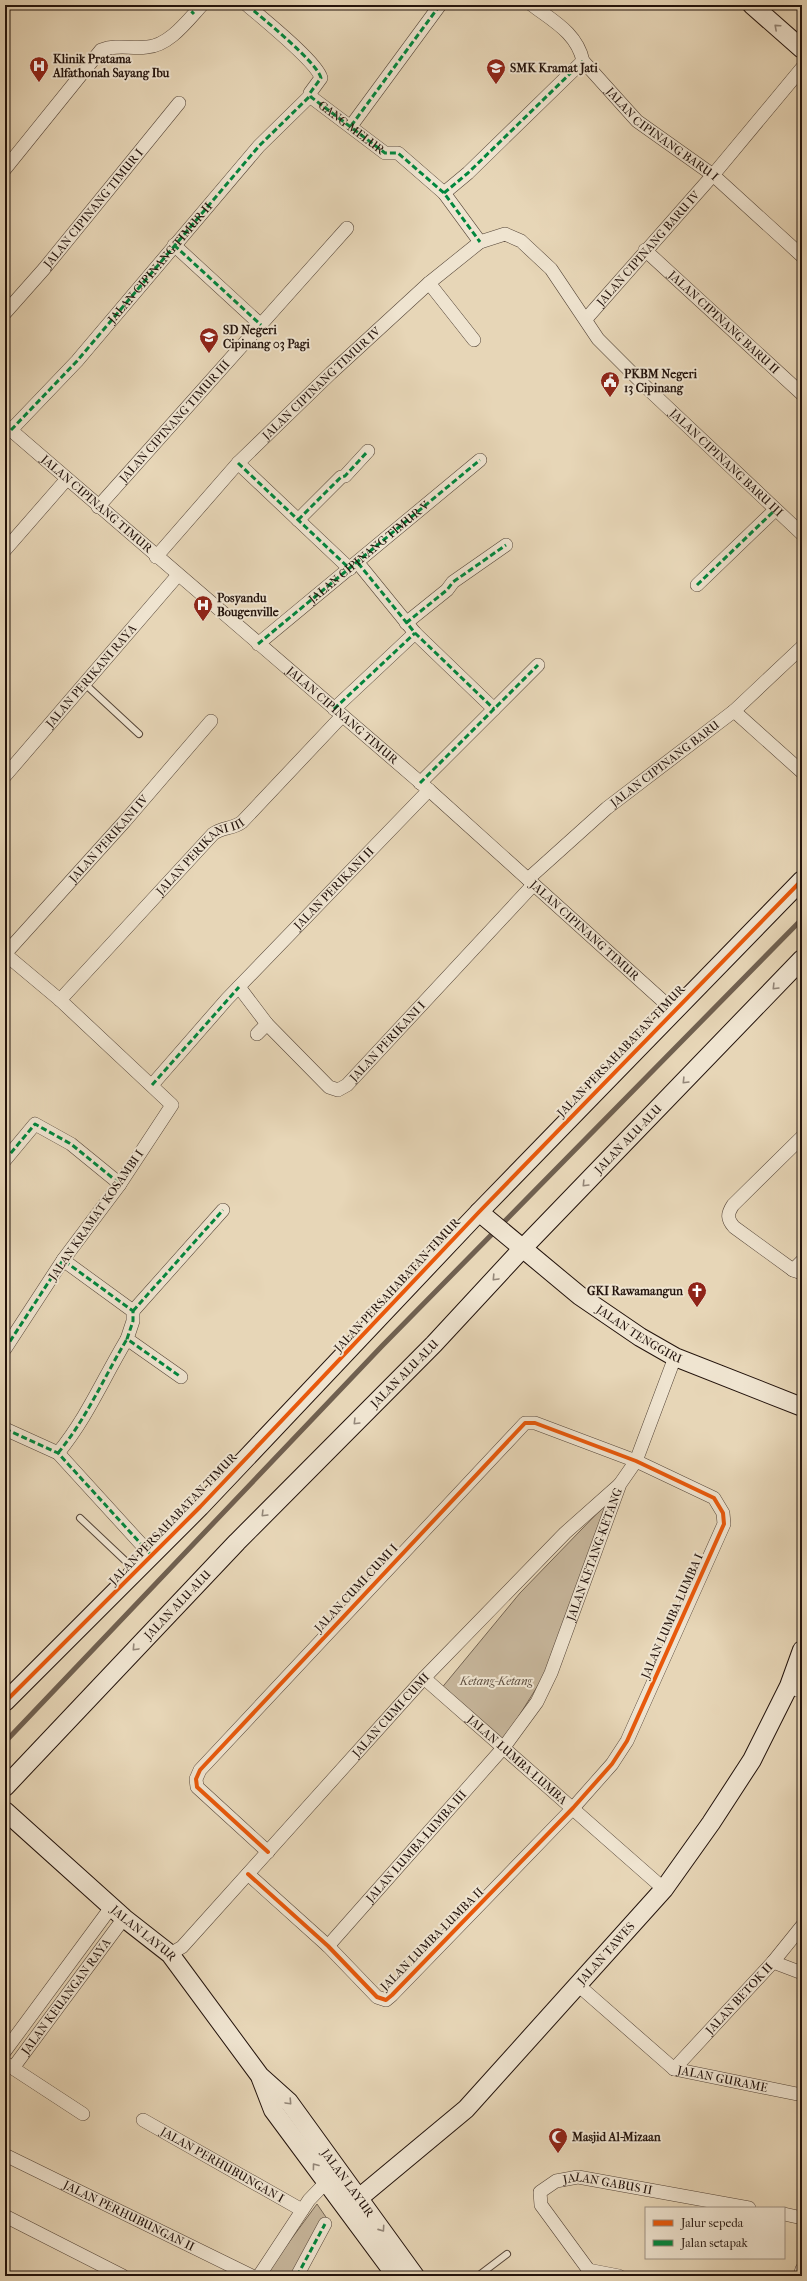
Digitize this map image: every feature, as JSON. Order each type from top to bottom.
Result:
[{"type":"street","name":"GANG MELUR","points":[[247,5],[294,47],[317,71],[321,78],[310,96],[385,153],[398,153],[444,193],[480,242]]},
{"type":"street","points":[[351,126],[440,5]]},
{"type":"street","name":"JALAN CIPINANG BARU I","points":[[532,5],[574,38],[581,50],[583,60],[637,121],[713,175],[802,256]]},
{"type":"street","points":[[752,5],[802,49]]},
{"type":"street","points":[[5,169],[101,50],[111,46],[154,46],[164,42],[193,8]]},
{"type":"street","points":[[444,193],[468,173],[583,60]]},
{"type":"street","name":"JALAN CIPINANG BARU IV","points":[[586,319],[645,250],[713,175],[802,68]]},
{"type":"street","name":"JALAN CIPINANG TIMUR II","points":[[8,428],[77,360],[259,146],[310,96]]},
{"type":"street","name":"JALAN CIPINANG TIMUR I","points":[[5,313],[44,269],[179,103]]},
{"type":"street","name":"JALAN CIPINANG TIMUR III","points":[[98,507],[347,228]]},
{"type":"street","name":"JALAN CIPINANG TIMUR IV","points":[[156,557],[238,463],[331,372],[429,284],[480,242],[505,234]]},
{"type":"street","name":"JALAN CIPINANG BARU III","points":[[505,234],[521,241],[551,270],[586,319],[598,339],[630,372],[802,534]]},
{"type":"street","points":[[174,245],[261,324]]},
{"type":"street","name":"JALAN CIPINANG BARU II","points":[[645,250],[802,394]]},
{"type":"street","points":[[429,284],[474,340]]},
{"type":"street","name":"JALAN CIPINANG TIMUR","points":[[8,428],[66,480],[424,786],[674,1011]]},
{"type":"street","points":[[298,520],[341,477],[346,476],[368,451]]},
{"type":"street","name":"JALAN CIPINANG TIMUR V","points":[[258,644],[354,566],[480,460]]},
{"type":"street","points":[[238,463],[298,520],[354,566],[410,628],[494,709]]},
{"type":"street","points":[[5,550],[66,480]]},
{"type":"street","points":[[697,585],[775,510]]},
{"type":"street","name":"JALAN PERIKANI III","points":[[60,1000],[213,834],[220,829],[237,826],[242,822],[338,713],[410,628],[454,582],[506,545]]},
{"type":"street","name":"JALAN PERIKANI RAYA","points":[[5,776],[178,575]]},
{"type":"street","name":"JALAN CIPINANG BARU","points":[[531,882],[607,808],[734,711],[802,647]]},
{"type":"street","name":"JALAN PERIKANI II","points":[[152,1085],[239,986],[494,709],[538,665]]},
{"type":"street","points":[[734,711],[802,772]]},
{"type":"street","name":"JALAN PERIKANI IV","points":[[5,954],[125,821],[211,721]]},
{"type":"street","name":"JALAN PERSAHABATAN TIMUR","points":[[8,1694],[152,1556],[483,1216],[674,1011],[802,880]]},
{"type":"street","name":"JALAN PERIKANI I","points":[[239,986],[267,1024],[329,1087],[334,1090],[343,1088],[531,882]]},
{"type":"street","points":[[5,954],[60,1000],[152,1085]]},
{"type":"street","name":"JALAN ALU-ALU","points":[[5,1787],[226,1553],[434,1344],[516,1244],[802,959]]},
{"type":"street","points":[[257,1034],[267,1024]]},
{"type":"street","name":"JALAN KRAMAT KOSAMBI I","points":[[5,1348],[63,1260],[120,1184],[172,1105],[152,1085]]},
{"type":"street","points":[[5,1160],[35,1124],[71,1144],[120,1184]]},
{"type":"street","points":[[799,1268],[734,1227],[729,1221],[728,1214],[733,1204],[802,1137]]},
{"type":"street","points":[[58,1453],[70,1439],[98,1394],[106,1374],[127,1339],[133,1321],[133,1311],[223,1210]]},
{"type":"street","name":"JALAN TENGGIRI","points":[[483,1216],[580,1296],[640,1337],[675,1357],[802,1407]]},
{"type":"street","points":[[63,1260],[133,1311]]},
{"type":"street","points":[[127,1339],[181,1377]]},
{"type":"street","name":"JALAN KETANG-KETANG","points":[[504,1747],[537,1702],[551,1673],[620,1484],[636,1461],[675,1357]]},
{"type":"street","name":"JALAN CUMI-CUMI I","points":[[268,1852],[197,1787],[196,1779],[200,1770],[525,1423],[535,1424],[636,1461]]},
{"type":"street","points":[[5,1429],[58,1453],[152,1556]]},
{"type":"street","name":"JALAN LUMBA-LUMBA I","points":[[573,1808],[612,1764],[627,1741],[724,1524],[723,1513],[714,1498],[636,1461]]},
{"type":"street","name":"JALAN CUMI-CUMI","points":[[170,1954],[182,1947],[424,1678],[565,1533],[620,1484]]},
{"type":"street","name":"JALAN TAWES","points":[[353,2202],[466,2108],[664,1889],[711,1823],[796,1689],[802,1650]]},
{"type":"street","name":"JALAN LUMBA-LUMBA","points":[[424,1678],[664,1889]]},
{"type":"street","name":"JALAN LUMBA-LUMBA III","points":[[328,1946],[504,1747]]},
{"type":"street","name":"JALAN LUMBA-LUMBA II","points":[[248,1874],[328,1946],[351,1972],[377,1997],[386,2000],[399,1990],[573,1808]]},
{"type":"street","name":"JALAN LAYUR","points":[[5,1811],[118,1912],[170,1954],[260,2076],[289,2102],[333,2175],[353,2202],[414,2276]]},
{"type":"street","name":"JALAN KEUANGAN RAYA","points":[[5,2051],[118,1912]]},
{"type":"street","name":"JALAN KEUANGAN RAYA","points":[[9,2066],[118,1912]]},
{"type":"street","name":"JALAN BETOK II","points":[[674,2069],[772,1962],[802,1926]]},
{"type":"street","points":[[772,1962],[802,1973]]},
{"type":"street","name":"JALAN GURAME","points":[[578,1985],[674,2069],[802,2095]]},
{"type":"street","points":[[9,2066],[83,2114]]},
{"type":"street","name":"JALAN PERHUBUNGAN I","points":[[143,2120],[302,2210]]},
{"type":"street","name":"JALAN PERHUBUNGAN II","points":[[5,2155],[252,2276]]},
{"type":"street","points":[[259,2276],[302,2210],[333,2175]]},
{"type":"street","name":"JALAN GABUS II","points":[[591,2273],[541,2205],[540,2192],[556,2181],[578,2177],[743,2207]]},
{"type":"street","name":"JALAN LAYUR","points":[[353,2202],[396,2276]]},
{"type":"street","points":[[785,2214],[802,2218]]},
{"type":"street","points":[[5,2216],[123,2276]]},
{"type":"street","points":[[297,2276],[325,2224]]},
{"type":"street","points":[[800,2276],[802,2269]]},
{"type":"street","points":[[591,2273],[619,2276]]},
{"type":"lane","points":[[84,684],[139,734]]},
{"type":"lane","points":[[80,1518],[137,1571]]},
{"type":"lane","points":[[478,2276],[507,2254]]},
{"type":"green space","name":"Ketang-Ketang","points":[[611,1499],[547,1671],[502,1743],[440,1690],[520,1593]]},
{"type":"green space","points":[[317,2204],[330,2223],[295,2276],[264,2276]]},
{"type":"waterway","points":[[5,1742],[382,1346],[802,919]]},
{"type":"marked path","points":[[185,5],[194,14]]},
{"type":"marked path","points":[[247,5],[300,51],[317,71],[321,78],[310,93],[311,97],[385,153],[398,153],[444,193],[480,242]]},
{"type":"marked path","points":[[351,126],[440,5]]},
{"type":"marked path","points":[[444,193],[468,173],[583,61]]},
{"type":"marked path","points":[[11,430],[77,361],[259,146],[310,96]]},
{"type":"marked path","points":[[174,245],[261,325]]},
{"type":"marked path","points":[[298,520],[341,477],[345,476],[368,451]]},
{"type":"marked path","points":[[258,644],[480,460]]},
{"type":"marked path","points":[[238,463],[350,569]]},
{"type":"marked path","points":[[697,585],[775,510]]},
{"type":"marked path","points":[[406,623],[447,590],[453,582],[506,545]]},
{"type":"marked path","points":[[358,563],[415,633],[494,709]]},
{"type":"marked path","points":[[334,709],[415,633]]},
{"type":"marked path","points":[[420,783],[538,665]]},
{"type":"marked path","points":[[152,1085],[239,987]]},
{"type":"marked path","points":[[5,1160],[35,1124],[71,1144],[120,1184]]},
{"type":"marked path","points":[[133,1311],[223,1210]]},
{"type":"marked path","points":[[5,1349],[63,1260],[133,1311],[133,1321],[127,1339],[181,1377]]},
{"type":"marked path","points":[[58,1453],[87,1412],[127,1339]]},
{"type":"marked path","points":[[5,1429],[58,1453],[152,1556]]},
{"type":"marked path","points":[[297,2276],[325,2224]]},
{"type":"cycle path","points":[[5,1702],[200,1507],[479,1212],[802,880]]},
{"type":"cycle path","points":[[248,1874],[328,1946],[377,1997],[386,2000],[573,1808],[612,1764],[627,1741],[724,1524],[723,1513],[714,1498],[636,1461],[535,1423],[525,1423],[200,1770],[196,1779],[197,1787],[268,1852]]},
{"type":"place","name":"Klinik Pratama Alfathonah Sayang Ibu","points":[[39,83]]},
{"type":"place","name":"SMK Kramat Jati","points":[[496,85]]},
{"type":"place","name":"SD Negeri Cipinang 03 Pagi","points":[[209,354]]},
{"type":"place","name":"PKBM Negeri 13 Cipinang","points":[[610,398]]},
{"type":"place","name":"Posyandu Bougenville","points":[[203,622]]},
{"type":"place","name":"GKI Rawamangun","points":[[697,1308]]},
{"type":"place","name":"Masjid Al-Mizaan","points":[[558,2154]]}]
